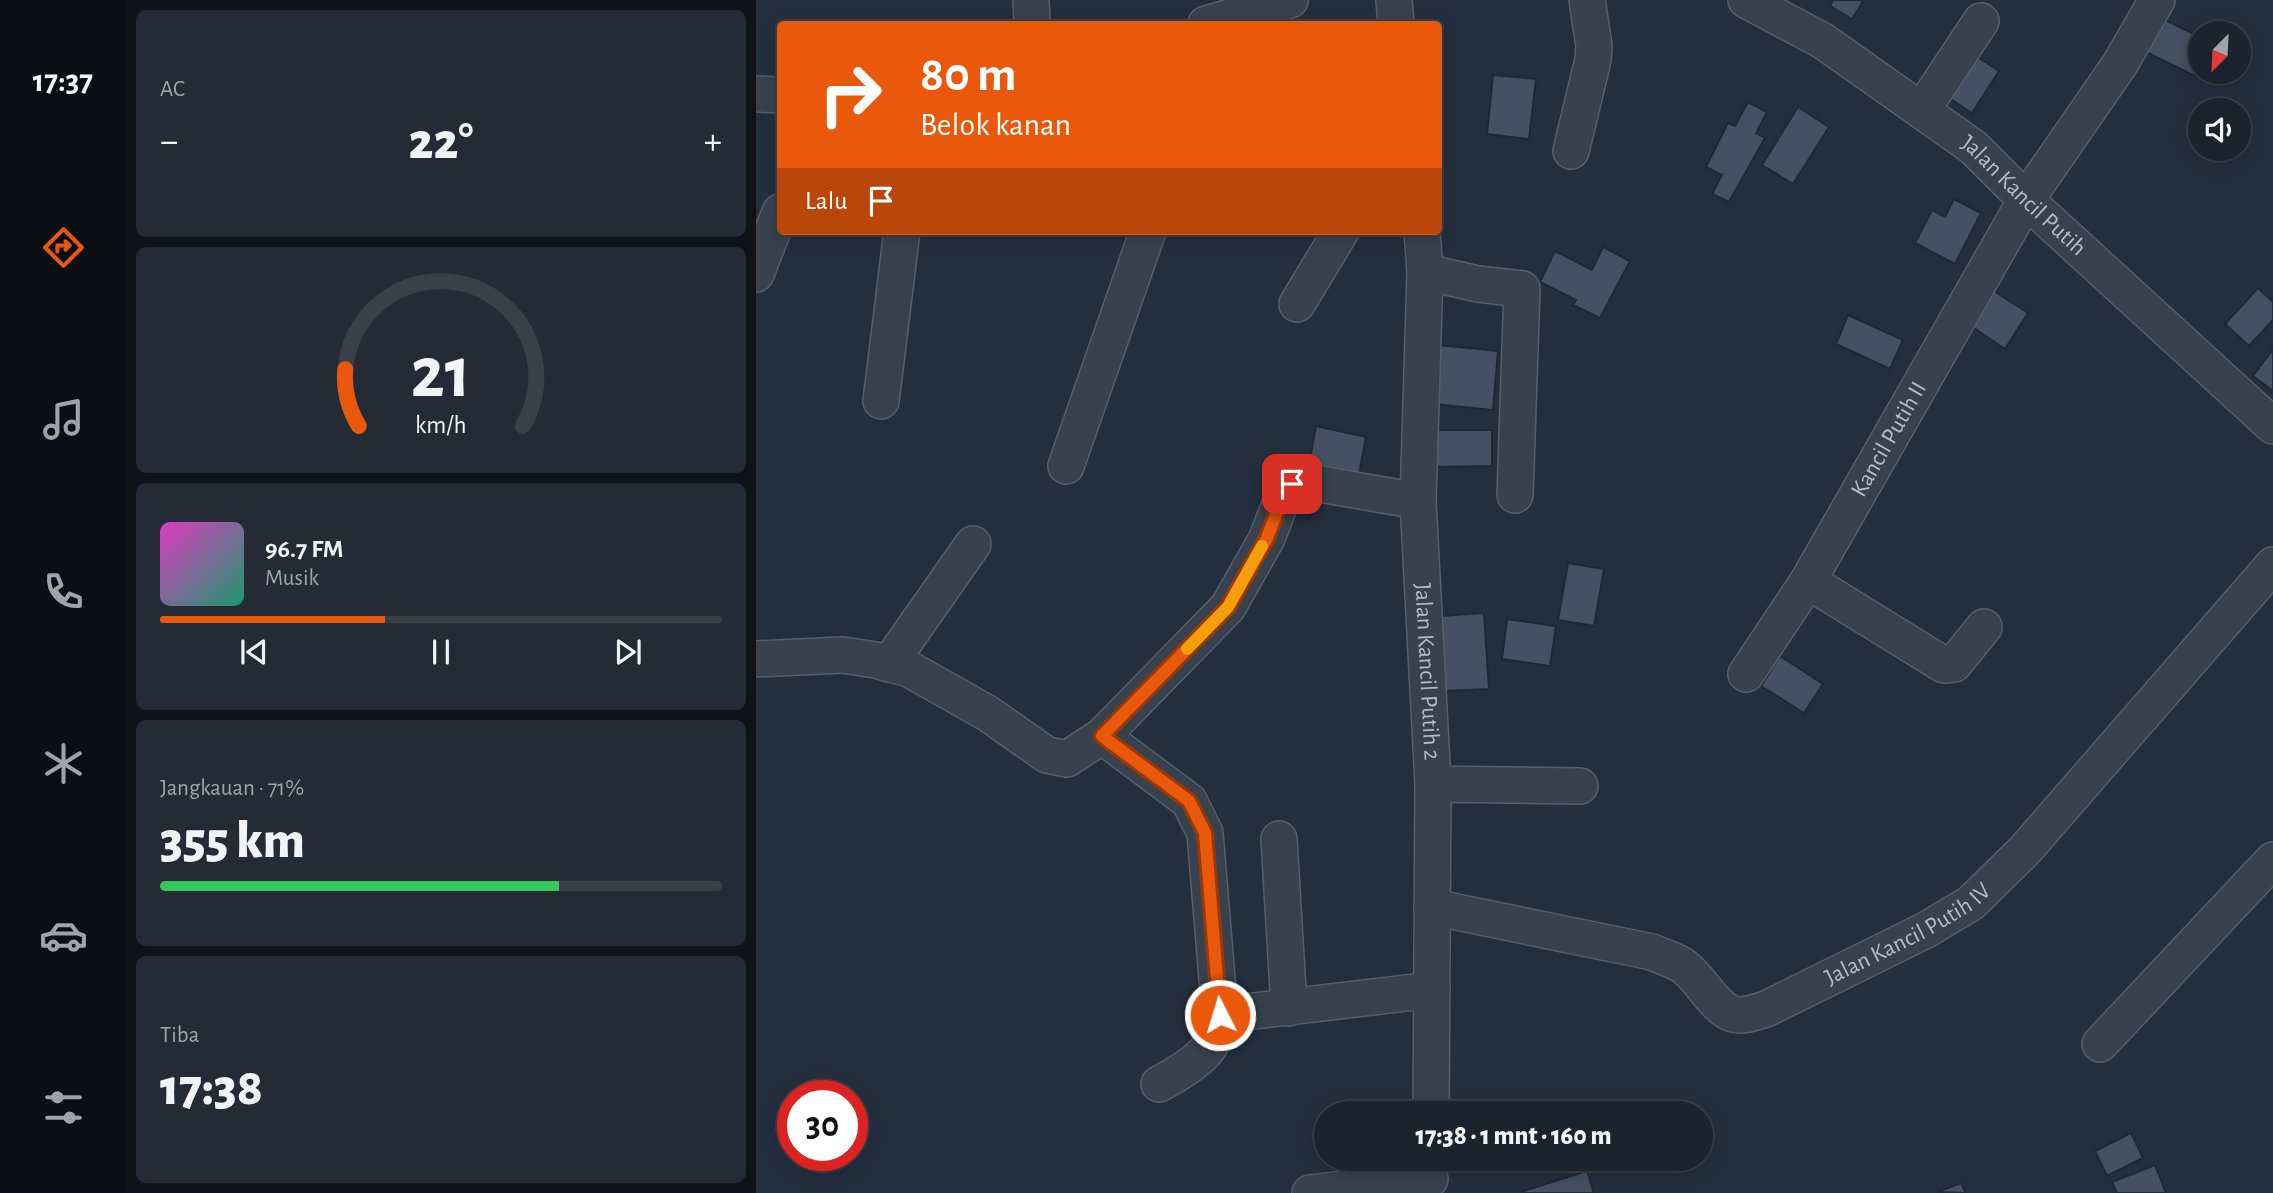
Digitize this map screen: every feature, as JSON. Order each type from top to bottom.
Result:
[{"type":"street","points":[[1031,0],[1032,21]]},
{"type":"street","points":[[1216,21],[1290,0]]},
{"type":"street","points":[[1394,0],[1396,21]]},
{"type":"street","points":[[1571,151],[1593,60],[1594,46],[1587,0]]},
{"type":"street","name":"Jalan Kancil Putih","points":[[1746,0],[1823,41],[1972,147],[2026,200],[2273,426]]},
{"type":"street","name":"Kancil Putih II","points":[[1746,674],[1808,581],[2026,200],[2120,64],[2157,0]]},
{"type":"street","points":[[1922,110],[1981,20]]},
{"type":"street","points":[[756,94],[777,95]]},
{"type":"street","points":[[756,274],[777,220]]},
{"type":"street","points":[[881,401],[902,235]]},
{"type":"street","points":[[1066,466],[1147,235]]},
{"type":"street","points":[[1297,304],[1339,235]]},
{"type":"street","name":"Jalan Kancil Putih 2","points":[[1422,235],[1426,272],[1418,501],[1433,784],[1431,1101]]},
{"type":"street","points":[[1426,272],[1478,284],[1522,289],[1515,495]]},
{"type":"street","points":[[756,659],[843,655],[909,669],[986,713],[1047,755],[1067,759],[1102,736],[1228,607],[1267,538],[1282,499],[1292,484],[1320,484],[1418,501]]},
{"type":"street","points":[[889,664],[973,544]]},
{"type":"street","name":"Jalan Kancil Putih IV","points":[[1432,907],[1651,952],[1682,965],[1702,983],[1715,1001],[1733,1014],[1766,1009],[1926,930],[1971,903],[2025,850],[2273,565]]},
{"type":"street","points":[[1808,581],[1944,665],[1954,664],[1984,627]]},
{"type":"street","points":[[1102,736],[1189,801],[1205,833],[1220,1015],[1210,1046],[1204,1053],[1172,1078],[1159,1084]]},
{"type":"street","points":[[1433,784],[1580,786]]},
{"type":"street","points":[[1279,839],[1289,1008]]},
{"type":"street","points":[[2100,1044],[2273,860]]},
{"type":"street","points":[[1220,1015],[1432,990]]},
{"type":"street","points":[[1310,1193],[1430,1177]]},
{"type":"building","points":[[1833,0],[1864,0],[1852,19],[1830,6]]},
{"type":"building","points":[[2163,19],[2188,31],[2188,73],[2146,52]]},
{"type":"building","points":[[1965,49],[1999,71],[1972,113],[1938,91]]},
{"type":"building","points":[[1493,75],[1536,79],[1529,139],[1487,134]]},
{"type":"building","points":[[1748,102],[1767,112],[1756,133],[1765,138],[1729,202],[1712,194],[1722,175],[1706,167],[1728,123],[1735,126]]},
{"type":"building","points":[[1798,107],[1829,127],[1793,184],[1762,165]]},
{"type":"building","points":[[1954,199],[1981,213],[1955,264],[1915,243],[1932,210],[1945,217]]},
{"type":"building","points":[[1603,247],[1630,261],[1600,318],[1573,305],[1576,300],[1540,282],[1555,251],[1592,270]]},
{"type":"building","points":[[2258,288],[2273,302],[2273,320],[2249,346],[2225,324]]},
{"type":"building","points":[[1991,289],[2028,313],[2005,349],[1968,324]]},
{"type":"building","points":[[1848,315],[1903,340],[1890,369],[1836,344]]},
{"type":"building","points":[[1438,345],[1498,351],[1493,410],[1433,404]]},
{"type":"building","points":[[2273,349],[2273,391],[2253,376]]},
{"type":"building","points":[[1316,426],[1366,437],[1359,474],[1309,464]]},
{"type":"building","points":[[1431,430],[1492,430],[1492,466],[1431,467]]},
{"type":"building","points":[[1568,563],[1604,569],[1594,626],[1558,620]]},
{"type":"building","points":[[1484,613],[1489,689],[1445,691],[1441,616]]},
{"type":"building","points":[[1507,619],[1556,626],[1550,666],[1502,659]]},
{"type":"building","points":[[1780,656],[1823,684],[1804,713],[1761,686]]},
{"type":"building","points":[[2131,1133],[2143,1158],[2107,1176],[2095,1151]]},
{"type":"building","points":[[2155,1165],[2166,1193],[2117,1193],[2112,1182]]},
{"type":"building","points":[[1587,1171],[1594,1193],[1522,1193]]},
{"type":"building","points":[[1961,1183],[1966,1193],[1937,1192]]},
{"type":"slow traffic","points":[[1187,649],[1228,607],[1262,546]]},
{"type":"route","points":[[1220,1015],[1205,833],[1197,814],[1189,801],[1102,736],[1228,607],[1267,538],[1282,499],[1292,484]]}]
